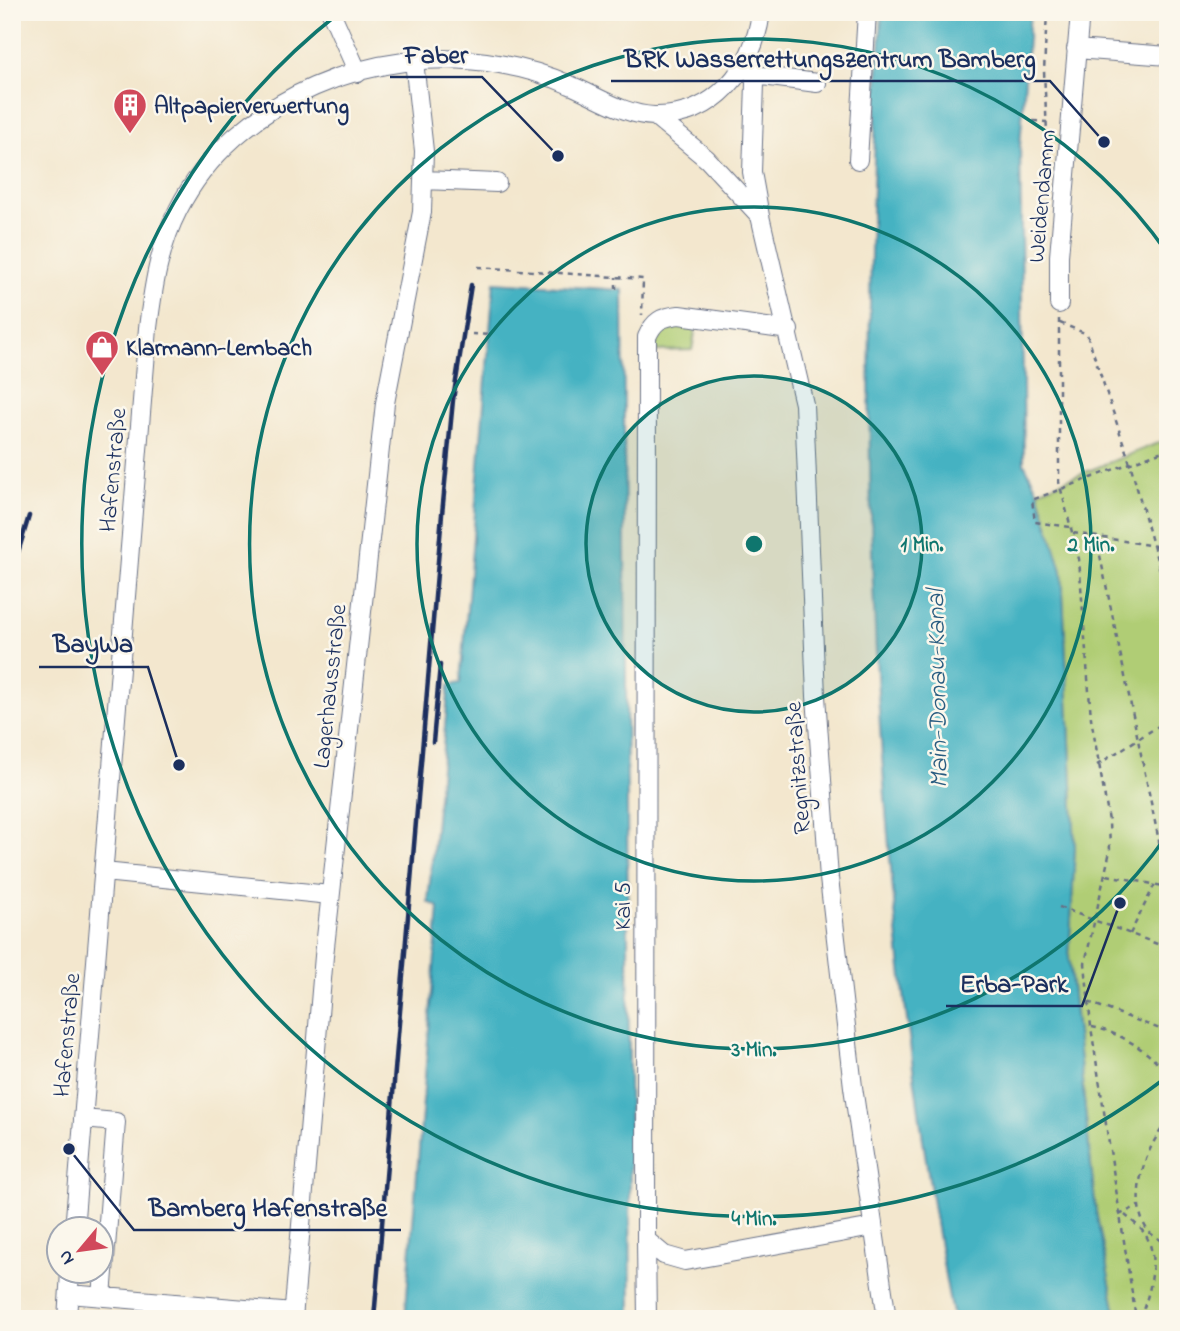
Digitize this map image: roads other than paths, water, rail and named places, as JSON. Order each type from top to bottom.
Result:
[{"type":"street","points":[[331,12],[358,73]]},
{"type":"street","points":[[751,55],[761,12]]},
{"type":"street","points":[[858,160],[867,12]]},
{"type":"street","name":"Weidendamm","points":[[1059,314],[1059,256],[1080,12]]},
{"type":"street","points":[[1076,50],[1168,57]]},
{"type":"street","name":"Hafenstraße","points":[[75,1216],[148,328],[162,249],[192,185],[237,132],[289,98],[358,73],[414,61],[498,64],[569,84],[623,108],[655,116],[692,110],[707,103],[727,88],[751,55]]},
{"type":"street","name":"Regnitzstraße","points":[[751,55],[754,75],[752,172],[804,404],[816,696],[831,890],[887,1319]]},
{"type":"street","name":"Lagerhausstraße","points":[[294,1316],[330,895],[385,403],[422,212],[424,180],[414,61]]},
{"type":"street","points":[[754,75],[817,83]]},
{"type":"street","name":"Regnitzstraße","points":[[655,116],[707,159],[760,216]]},
{"type":"street","points":[[424,180],[497,183]]},
{"type":"street","name":"Kai 5","points":[[647,1319],[650,330],[663,317],[679,314],[789,330]]},
{"type":"street","points":[[104,872],[330,895]]},
{"type":"street","points":[[83,1119],[116,1122],[102,1297]]},
{"type":"street","points":[[646,1240],[664,1255],[685,1261],[873,1227]]},
{"type":"street","points":[[67,1319],[70,1286]]},
{"type":"street","points":[[69,1294],[294,1316]]},
{"type":"water","name":"Main-Donau-Kanal","points":[[882,12],[1030,12],[1020,146],[1024,463],[1038,491],[1062,571],[1075,848],[1069,958],[1096,1212],[1117,1319],[953,1319],[926,1158],[904,996],[888,832],[877,668],[871,503],[870,338],[873,174]]},
{"type":"water","points":[[494,282],[623,290],[631,1319],[405,1319],[439,907],[428,902],[449,685],[461,683]]},
{"type":"railway","points":[[374,1319],[442,514],[453,400],[471,285]]},
{"type":"railway","points":[[12,572],[29,516]]},
{"type":"railway","points":[[433,742],[440,665]]},
{"type":"place","name":"Altpapierverwertung","points":[[130,135]]},
{"type":"place","name":"BRK Wasserrettungszentrum Bamberg","points":[[1104,142]]},
{"type":"place","name":"Faber","points":[[558,156]]},
{"type":"place","name":"Klarmann-Lembach","points":[[102,377]]},
{"type":"place","name":"BayWa","points":[[179,765]]},
{"type":"place","name":"Erba-Park","points":[[1120,903]]},
{"type":"place","name":"Bamberg Hafenstraße","points":[[69,1149]]}]
